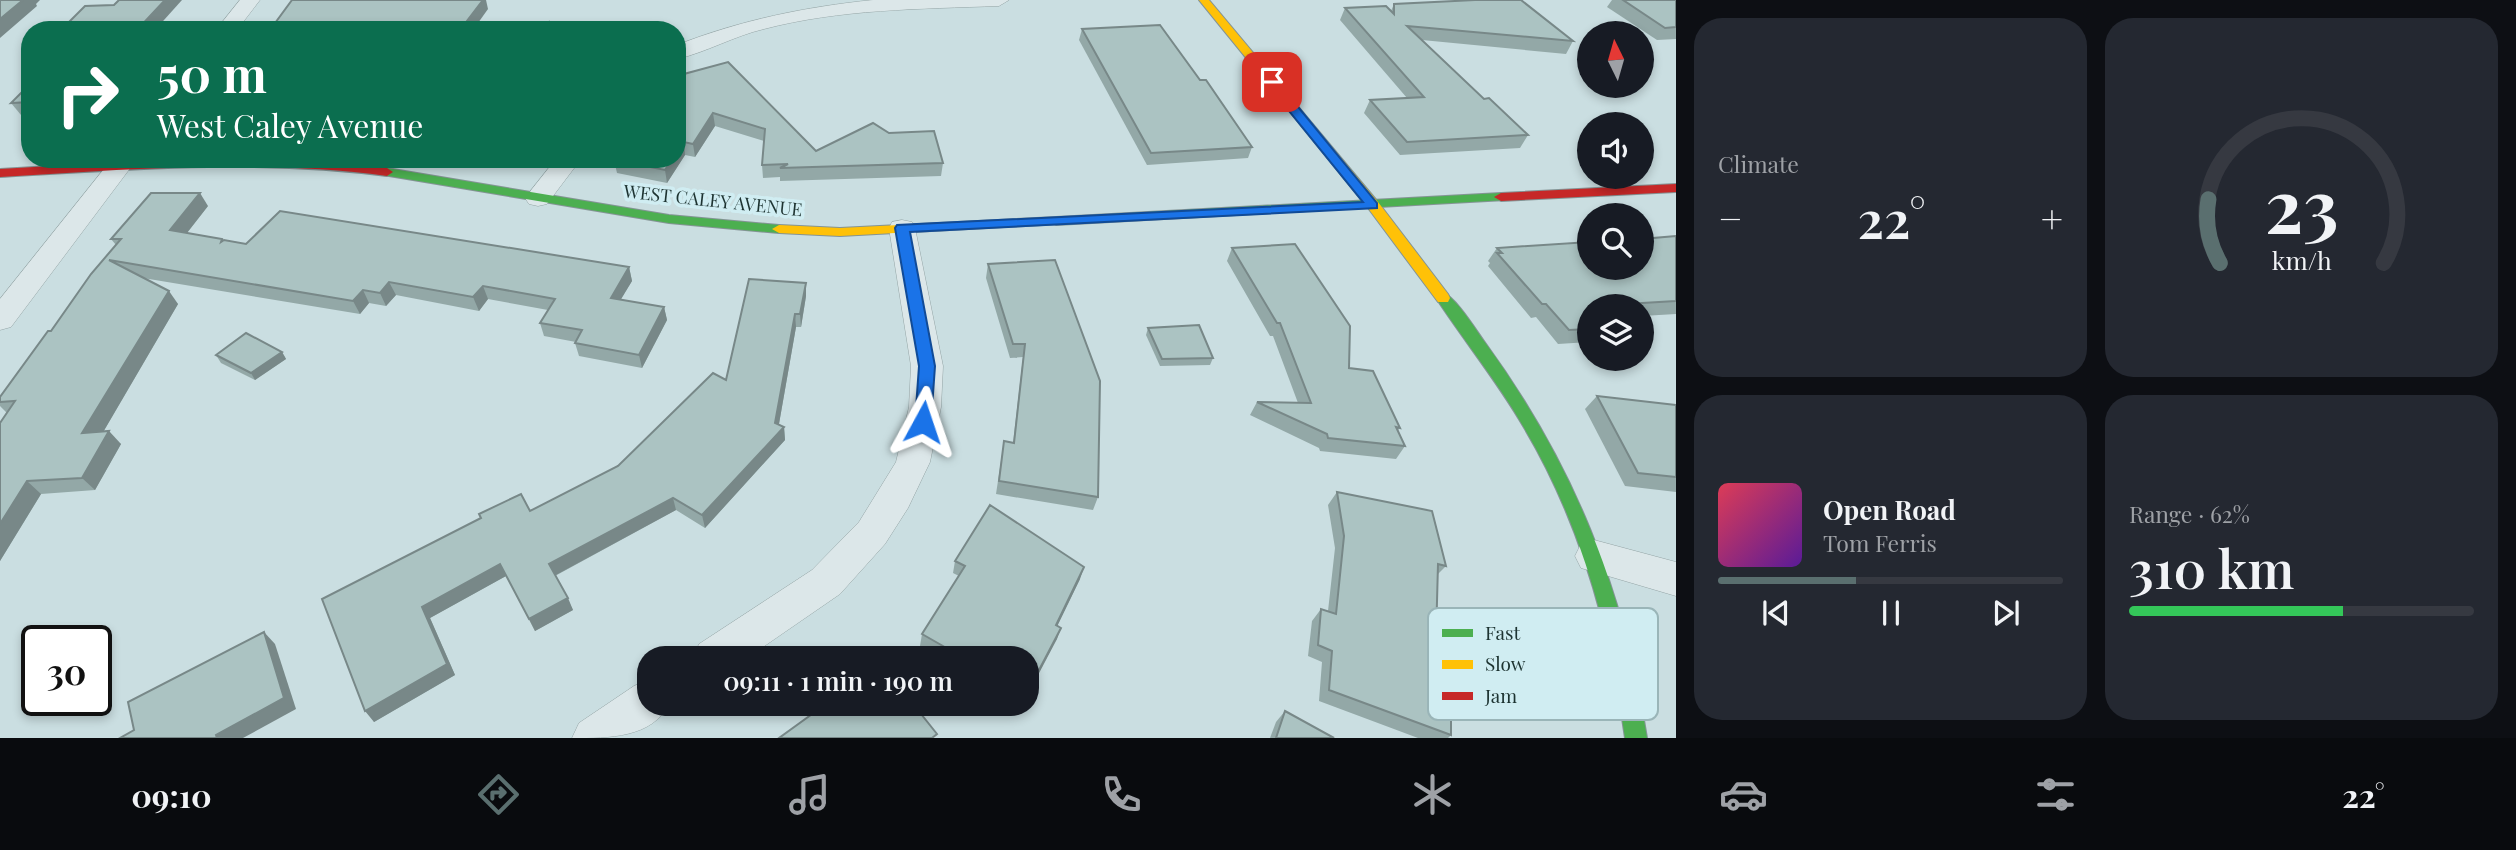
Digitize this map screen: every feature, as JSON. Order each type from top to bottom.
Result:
[{"type":"street","points":[[233,21],[250,0]]},
{"type":"street","points":[[686,49],[729,30],[812,11],[848,6],[999,0]]},
{"type":"street","points":[[1204,0],[1373,205],[1495,366],[1555,467],[1594,556],[1608,608]]},
{"type":"street","name":"WEST CALEY AVENUE","points":[[0,173],[67,168]]},
{"type":"street","points":[[0,320],[118,168]]},
{"type":"street","name":"WEST CALEY AVENUE","points":[[351,168],[669,219],[749,228],[840,232],[1676,188]]},
{"type":"street","points":[[538,198],[562,168]]},
{"type":"street","points":[[731,646],[826,582],[872,533],[895,498],[913,462],[922,427],[927,366],[902,228]]},
{"type":"street","points":[[1594,556],[1676,579]]},
{"type":"street","points":[[594,738],[637,709]]},
{"type":"street","points":[[1634,720],[1636,738]]},
{"type":"building","points":[[0,0],[23,0],[0,19]]},
{"type":"building","points":[[119,0],[165,0],[145,21],[70,21],[85,6],[114,5]]},
{"type":"building","points":[[292,0],[483,0],[467,21],[277,21]]},
{"type":"building","points":[[1521,0],[1573,41],[1407,26],[1484,99],[1489,98],[1528,135],[1407,142],[1370,100],[1424,97],[1345,8],[1386,6],[1394,14],[1394,4]]},
{"type":"building","points":[[1623,0],[1676,0],[1676,27],[1665,28]]},
{"type":"building","points":[[1160,25],[1200,80],[1206,80],[1252,147],[1151,153],[1082,29]]},
{"type":"building","points":[[728,62],[816,151],[873,123],[889,133],[934,131],[943,163],[780,168],[788,164],[762,165],[765,129],[713,113],[693,144],[686,142],[686,73]]},
{"type":"building","points":[[21,93],[21,102],[11,103]]},
{"type":"building","points":[[151,193],[200,193],[170,230],[222,239],[221,242],[224,240],[246,244],[280,211],[629,267],[611,298],[664,307],[639,355],[575,343],[582,330],[540,323],[555,299],[483,286],[473,297],[389,282],[380,293],[363,290],[353,301],[109,260],[169,291],[82,433],[109,431],[82,478],[27,481],[0,524],[0,423],[15,401],[0,402],[0,397],[91,274],[121,239],[111,239]]},
{"type":"building","points":[[1676,236],[1676,301],[1654,302],[1654,294],[1577,294],[1577,330],[1569,330],[1497,253],[1502,253],[1497,248],[1577,243],[1577,280],[1654,280],[1654,238]]},
{"type":"building","points":[[1295,244],[1350,326],[1349,368],[1373,371],[1400,428],[1396,427],[1405,446],[1328,438],[1327,434],[1257,402],[1311,403],[1280,323],[1277,323],[1232,248]]},
{"type":"building","points":[[1055,260],[1100,381],[1098,497],[999,481],[1004,441],[1014,443],[1025,344],[1013,344],[988,264]]},
{"type":"building","points":[[749,279],[806,283],[800,314],[795,314],[775,423],[784,427],[702,515],[673,498],[549,564],[568,598],[529,619],[500,564],[422,607],[447,664],[365,711],[322,599],[481,518],[479,514],[521,494],[530,511],[618,466],[713,373],[726,380]]},
{"type":"building","points":[[1199,325],[1213,358],[1162,359],[1148,328]]},
{"type":"building","points":[[246,333],[282,352],[251,373],[216,355]]},
{"type":"building","points":[[1597,396],[1676,405],[1676,477],[1638,473]]},
{"type":"building","points":[[1337,492],[1432,511],[1446,566],[1438,564],[1437,608],[1428,608],[1428,720],[1451,720],[1451,735],[1329,690],[1332,651],[1318,645],[1321,609],[1336,614],[1344,536]]},
{"type":"building","points":[[990,505],[1084,567],[1056,625],[1061,628],[1039,670],[1039,646],[943,646],[922,634],[965,566],[955,561]]},
{"type":"building","points":[[264,632],[284,698],[216,735],[217,738],[120,738],[134,730],[128,702]]},
{"type":"building","points":[[1285,711],[1334,738],[1276,738]]},
{"type":"building","points":[[809,716],[923,716],[937,734],[932,738],[779,738]]},
{"type":"traffic: fast","points":[[387,172],[669,219],[779,229]]},
{"type":"traffic: fast","points":[[1056,221],[1501,197]]},
{"type":"traffic: fast","points":[[1443,298],[1489,359],[1543,445],[1584,533],[1609,608]]},
{"type":"traffic: fast","points":[[1633,720],[1636,738]]},
{"type":"traffic: slow","points":[[1204,0],[1373,205],[1443,298]]},
{"type":"traffic: slow","points":[[779,229],[840,232],[1056,221]]},
{"type":"traffic: jam","points":[[0,173],[81,168]]},
{"type":"traffic: jam","points":[[355,168],[387,172]]},
{"type":"traffic: jam","points":[[1501,197],[1676,188]]},
{"type":"route","points":[[923,422],[927,366],[902,228],[1373,205],[1272,82]]}]
